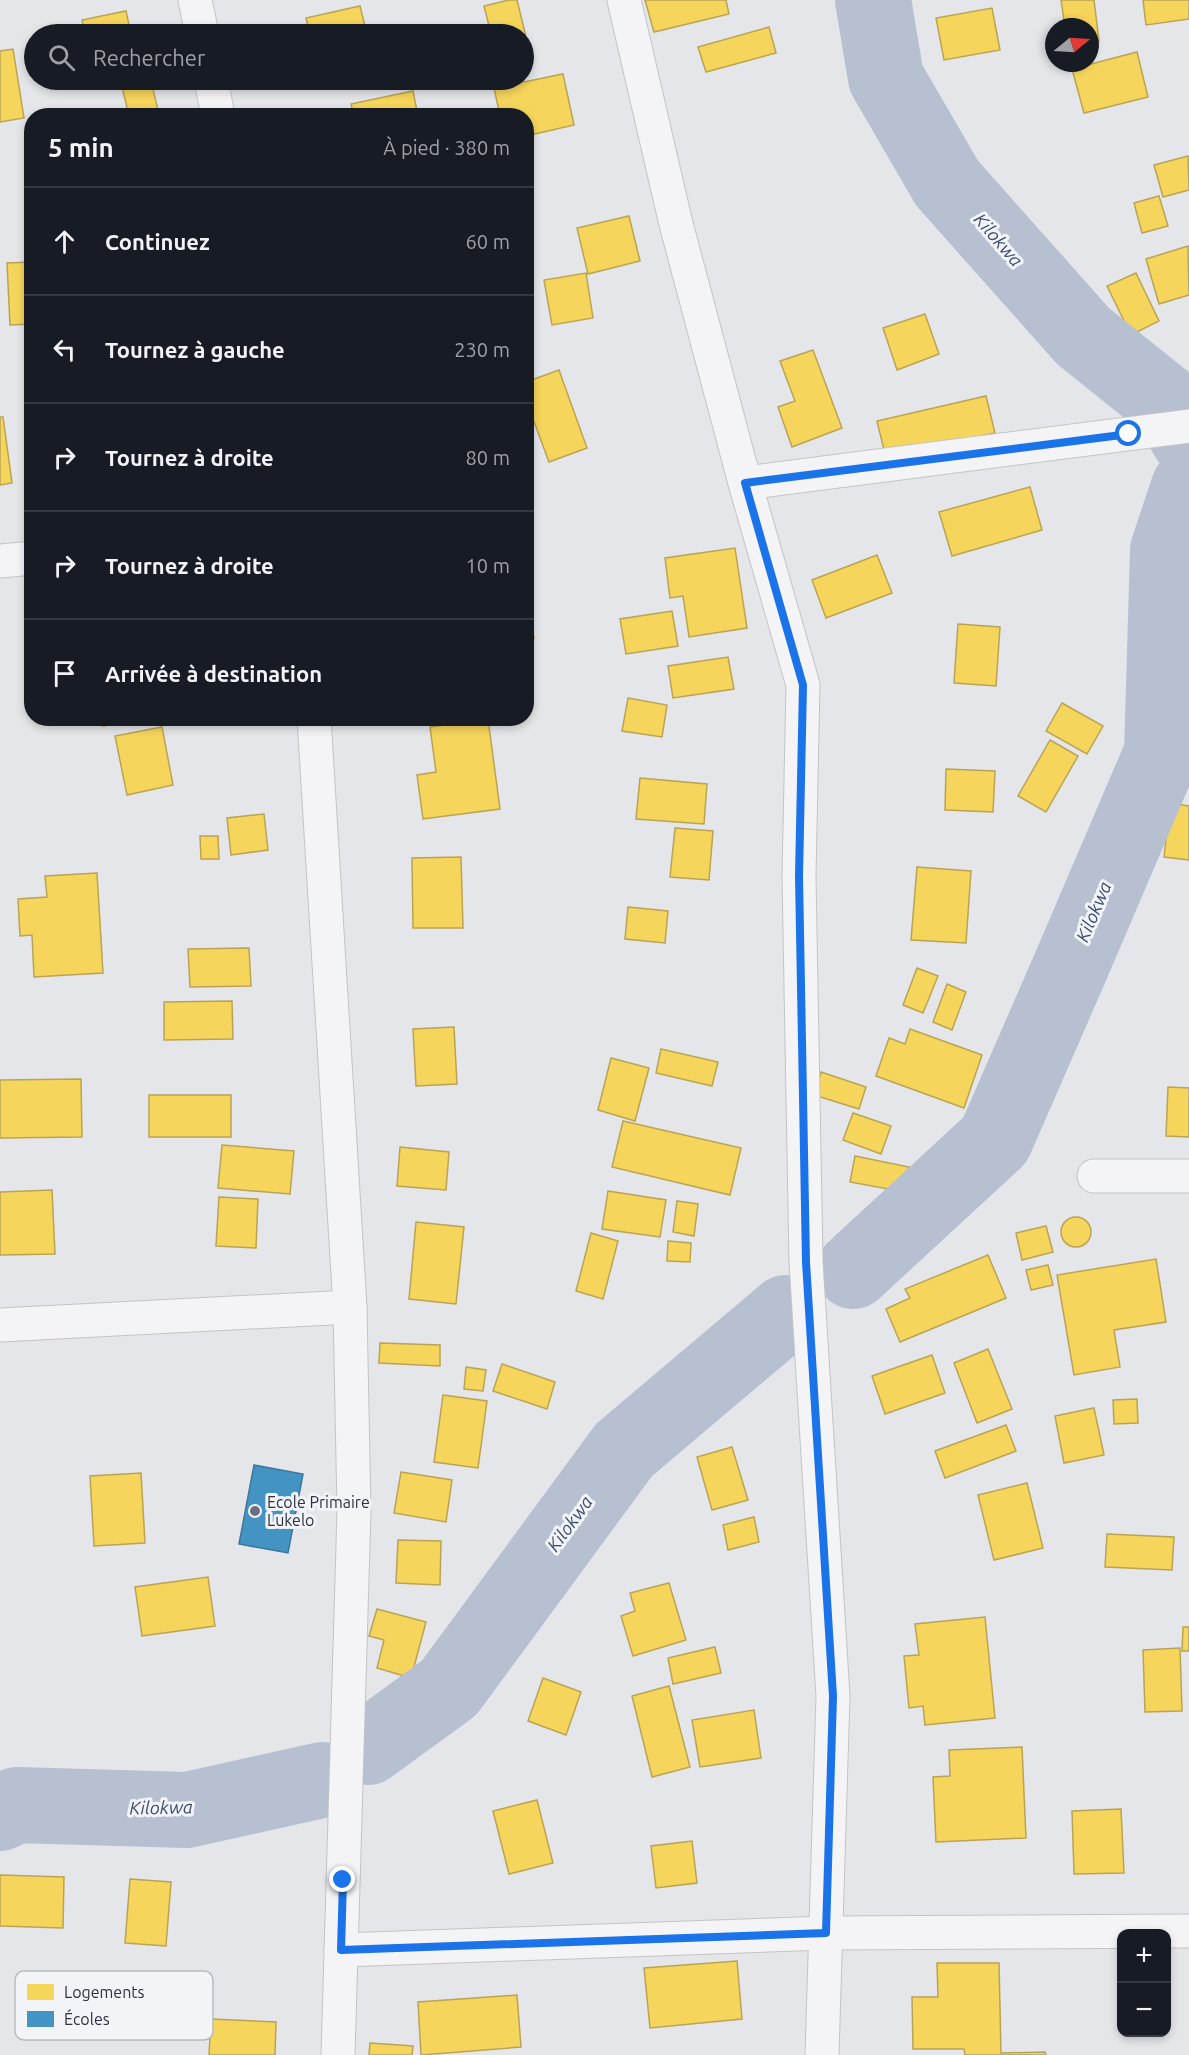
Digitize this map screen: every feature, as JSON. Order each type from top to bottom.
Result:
[{"type":"street","points":[[195,0],[200,24]]},
{"type":"street","points":[[624,0],[676,224],[745,483],[803,685],[799,888],[806,1262],[833,1696],[822,2055]]},
{"type":"street","points":[[213,90],[216,108]]},
{"type":"street","points":[[745,483],[1189,426]]},
{"type":"street","points":[[0,561],[24,559]]},
{"type":"street","points":[[314,726],[350,1307],[354,1511],[338,2055]]},
{"type":"street","points":[[1094,1176],[1189,1176]]},
{"type":"street","points":[[0,1325],[350,1307]]},
{"type":"street","points":[[341,1950],[826,1933],[1189,1931]]},
{"type":"building: Logements","points":[[517,0],[523,24],[488,24],[484,6]]},
{"type":"building: Logements","points":[[645,0],[726,0],[729,14],[654,32]]},
{"type":"building: Logements","points":[[1061,0],[1094,0],[1096,18],[1064,18]]},
{"type":"building: Logements","points":[[1143,0],[1189,0],[1189,19],[1146,25]]},
{"type":"building: Logements","points":[[360,6],[364,24],[308,24],[306,18]]},
{"type":"building: Logements","points":[[992,8],[1000,50],[944,60],[936,18]]},
{"type":"building: Logements","points":[[126,11],[129,24],[83,24],[82,20]]},
{"type":"building: Logements","points":[[769,27],[776,53],[706,72],[698,47]]},
{"type":"building: Logements","points":[[13,49],[24,118],[0,122],[0,51]]},
{"type":"building: Logements","points":[[1137,52],[1148,97],[1084,113],[1073,72],[1099,72],[1099,62]]},
{"type":"building: Logements","points":[[563,74],[574,125],[534,134],[534,108],[498,108],[494,90],[534,90],[534,80]]},
{"type":"building: Logements","points":[[123,90],[153,90],[158,108],[127,108]]},
{"type":"building: Logements","points":[[413,91],[416,108],[352,108],[351,104]]},
{"type":"building: Logements","points":[[1188,156],[1189,190],[1163,197],[1154,165]]},
{"type":"building: Logements","points":[[1159,196],[1168,226],[1142,233],[1134,203]]},
{"type":"building: Logements","points":[[629,216],[640,261],[588,274],[577,228]]},
{"type":"building: Logements","points":[[1188,246],[1189,295],[1159,304],[1146,259]]},
{"type":"building: Logements","points":[[24,262],[24,324],[10,325],[7,263]]},
{"type":"building: Logements","points":[[586,273],[593,318],[552,325],[544,280]]},
{"type":"building: Logements","points":[[1136,273],[1159,321],[1131,335],[1107,286]]},
{"type":"building: Logements","points":[[925,314],[939,354],[897,370],[883,328]]},
{"type":"building: Logements","points":[[813,350],[842,428],[792,447],[778,407],[795,401],[780,361]]},
{"type":"building: Logements","points":[[559,370],[587,448],[549,462],[534,422],[534,379]]},
{"type":"building: Logements","points":[[986,396],[995,433],[886,458],[877,421]]},
{"type":"building: Logements","points":[[0,417],[3,417],[12,483],[0,485]]},
{"type":"building: Logements","points":[[1030,487],[1042,530],[952,556],[939,512]]},
{"type":"building: Logements","points":[[735,548],[747,628],[689,637],[683,596],[670,598],[665,558]]},
{"type":"building: Logements","points":[[877,555],[892,593],[826,618],[812,580]]},
{"type":"building: Logements","points":[[672,611],[678,646],[626,654],[620,619]]},
{"type":"building: Logements","points":[[958,624],[1000,627],[996,686],[954,683]]},
{"type":"building: Logements","points":[[728,657],[734,689],[673,698],[668,666]]},
{"type":"building: Logements","points":[[628,698],[667,705],[662,737],[622,731]]},
{"type":"building: Logements","points":[[1062,703],[1103,726],[1087,754],[1046,731]]},
{"type":"building: Logements","points":[[489,726],[500,809],[423,819],[417,775],[436,772],[430,727]]},
{"type":"building: Logements","points":[[162,727],[173,785],[127,795],[115,736]]},
{"type":"building: Logements","points":[[1050,740],[1078,756],[1046,812],[1018,796]]},
{"type":"building: Logements","points":[[946,769],[995,771],[993,812],[945,810]]},
{"type":"building: Logements","points":[[640,778],[707,784],[704,824],[636,819]]},
{"type":"building: Logements","points":[[1170,803],[1189,806],[1189,860],[1164,857]]},
{"type":"building: Logements","points":[[264,814],[268,850],[231,855],[227,818]]},
{"type":"building: Logements","points":[[675,828],[713,831],[709,880],[670,877]]},
{"type":"building: Logements","points":[[200,836],[218,836],[219,859],[201,859]]},
{"type":"building: Logements","points":[[461,857],[463,928],[413,928],[412,858]]},
{"type":"building: Logements","points":[[917,867],[971,871],[966,943],[911,940]]},
{"type":"building: Logements","points":[[97,873],[103,973],[34,977],[32,935],[20,936],[18,899],[47,897],[45,876]]},
{"type":"building: Logements","points":[[628,907],[668,911],[665,943],[625,939]]},
{"type":"building: Logements","points":[[249,948],[251,986],[190,987],[188,949]]},
{"type":"building: Logements","points":[[917,968],[938,976],[923,1013],[903,1005]]},
{"type":"building: Logements","points":[[947,984],[966,992],[952,1030],[933,1022]]},
{"type":"building: Logements","points":[[232,1001],[233,1039],[164,1040],[164,1002]]},
{"type":"building: Logements","points":[[454,1027],[457,1084],[416,1086],[413,1029]]},
{"type":"building: Logements","points":[[910,1029],[982,1055],[964,1108],[876,1076],[889,1038],[905,1044]]},
{"type":"building: Logements","points":[[661,1049],[718,1062],[712,1086],[656,1073]]},
{"type":"building: Logements","points":[[611,1058],[649,1068],[635,1121],[598,1110]]},
{"type":"building: Logements","points":[[821,1072],[866,1087],[859,1109],[814,1095]]},
{"type":"building: Logements","points":[[81,1079],[82,1137],[0,1138],[0,1080]]},
{"type":"building: Logements","points":[[1168,1087],[1189,1088],[1189,1137],[1166,1136]]},
{"type":"building: Logements","points":[[149,1095],[231,1095],[231,1137],[149,1137]]},
{"type":"building: Logements","points":[[853,1113],[891,1126],[881,1154],[843,1140]]},
{"type":"building: Logements","points":[[623,1121],[741,1148],[730,1195],[612,1167]]},
{"type":"building: Logements","points":[[222,1145],[294,1151],[290,1194],[218,1188]]},
{"type":"building: Logements","points":[[400,1147],[449,1152],[446,1190],[397,1186]]},
{"type":"building: Logements","points":[[855,1156],[909,1167],[904,1192],[850,1182]]},
{"type":"building: Logements","points":[[52,1190],[55,1254],[0,1255],[0,1192]]},
{"type":"building: Logements","points":[[608,1191],[666,1200],[660,1237],[602,1229]]},
{"type":"building: Logements","points":[[219,1197],[258,1199],[256,1248],[216,1246]]},
{"type":"building: Logements","points":[[677,1201],[698,1204],[694,1236],[673,1232]]},
{"type":"building: Logements","points":[[1076,1217],[1087,1221],[1091,1232],[1087,1243],[1076,1247],[1065,1243],[1061,1232],[1065,1221]]},
{"type":"building: Logements","points":[[416,1222],[464,1227],[456,1304],[409,1299]]},
{"type":"building: Logements","points":[[1046,1226],[1053,1252],[1022,1260],[1016,1233]]},
{"type":"building: Logements","points":[[591,1233],[618,1241],[603,1299],[576,1291]]},
{"type":"building: Logements","points":[[668,1241],[691,1243],[690,1262],[667,1261]]},
{"type":"building: Logements","points":[[988,1255],[1006,1298],[900,1342],[886,1309],[910,1298],[905,1289]]},
{"type":"building: Logements","points":[[1156,1259],[1166,1322],[1114,1330],[1120,1367],[1074,1375],[1057,1275]]},
{"type":"building: Logements","points":[[1048,1265],[1053,1285],[1031,1290],[1026,1270]]},
{"type":"building: Logements","points":[[380,1343],[440,1345],[440,1366],[379,1363]]},
{"type":"building: Logements","points":[[988,1349],[1012,1409],[977,1423],[954,1363]]},
{"type":"building: Logements","points":[[932,1355],[945,1393],[885,1414],[872,1376]]},
{"type":"building: Logements","points":[[502,1364],[555,1382],[547,1409],[493,1391]]},
{"type":"building: Logements","points":[[466,1367],[486,1370],[483,1391],[464,1389]]},
{"type":"building: Logements","points":[[443,1395],[487,1401],[478,1468],[434,1462]]},
{"type":"building: Logements","points":[[1137,1399],[1138,1423],[1114,1424],[1113,1400]]},
{"type":"building: Logements","points":[[1094,1408],[1104,1455],[1064,1463],[1055,1416]]},
{"type":"building: Logements","points":[[1006,1425],[1016,1451],[945,1478],[935,1451]]},
{"type":"building: Logements","points":[[732,1447],[748,1500],[712,1510],[697,1457]]},
{"type":"building: Logements","points":[[401,1472],[452,1480],[446,1522],[394,1513]]},
{"type":"building: Logements","points":[[141,1473],[145,1543],[94,1546],[90,1476]]},
{"type":"building: Logements","points":[[1027,1483],[1043,1548],[994,1560],[978,1495]]},
{"type":"building: Logements","points":[[754,1517],[759,1542],[728,1550],[723,1525]]},
{"type":"building: Logements","points":[[1107,1534],[1174,1537],[1172,1570],[1105,1567]]},
{"type":"building: Logements","points":[[398,1540],[441,1541],[440,1585],[396,1583]]},
{"type":"building: Logements","points":[[208,1577],[215,1626],[142,1636],[135,1587]]},
{"type":"building: Logements","points":[[669,1583],[686,1640],[633,1656],[621,1616],[635,1611],[630,1593]]},
{"type":"building: Logements","points":[[377,1609],[426,1622],[411,1678],[377,1668],[384,1640],[369,1636]]},
{"type":"building: Logements","points":[[985,1617],[995,1718],[925,1725],[923,1706],[909,1708],[904,1656],[919,1655],[915,1624]]},
{"type":"building: Logements","points":[[1183,1627],[1189,1627],[1189,1651],[1182,1651]]},
{"type":"building: Logements","points":[[715,1647],[721,1673],[673,1684],[668,1658]]},
{"type":"building: Logements","points":[[1180,1648],[1182,1711],[1145,1712],[1143,1650]]},
{"type":"building: Logements","points":[[543,1678],[581,1692],[566,1735],[528,1721]]},
{"type":"building: Logements","points":[[669,1686],[690,1767],[652,1777],[632,1696]]},
{"type":"building: Logements","points":[[754,1710],[761,1758],[700,1767],[692,1720]]},
{"type":"building: Logements","points":[[1022,1747],[1026,1838],[936,1842],[933,1777],[950,1776],[949,1750]]},
{"type":"building: Logements","points":[[537,1800],[553,1863],[509,1874],[493,1811]]},
{"type":"building: Logements","points":[[1121,1809],[1124,1873],[1074,1874],[1072,1811]]},
{"type":"building: Logements","points":[[692,1841],[697,1883],[656,1888],[651,1846]]},
{"type":"building: Logements","points":[[0,1875],[64,1877],[63,1928],[0,1926]]},
{"type":"building: Logements","points":[[130,1879],[171,1882],[166,1946],[125,1943]]},
{"type":"building: Logements","points":[[737,1961],[742,2019],[650,2028],[644,1968]]},
{"type":"building: Logements","points":[[937,1963],[999,1963],[1001,2053],[1045,2052],[1046,2055],[965,2055],[964,2049],[913,2049],[912,1997],[938,1997]]},
{"type":"building: Logements","points":[[517,1995],[521,2047],[421,2055],[418,2002]]},
{"type":"building: Logements","points":[[213,2019],[276,2022],[275,2055],[209,2055],[210,2040],[213,2040]]},
{"type":"building: Logements","points":[[370,2043],[413,2046],[412,2055],[369,2055]]},
{"type":"building: Écoles","points":[[254,1465],[303,1474],[288,1553],[239,1544]]},
{"type":"waterway","name":"Kilokwa","points":[[873,0],[886,78],[947,183],[1083,336],[1169,405],[1189,439]]},
{"type":"waterway","name":"Kilokwa","points":[[853,1271],[995,1140],[1070,968],[1162,753],[1168,550],[1189,487]]},
{"type":"waterway","name":"Kilokwa","points":[[368,1747],[449,1688],[624,1450],[786,1313]]},
{"type":"waterway","name":"Kilokwa","points":[[0,1813],[17,1805],[187,1810],[322,1780]]},
{"type":"place","name":"Ecole Primaire Lukelo","points":[[255,1511]]},
{"type":"route","points":[[343,1880],[341,1950],[826,1933],[833,1696],[806,1262],[799,876],[803,685],[745,483],[1129,434]]}]
